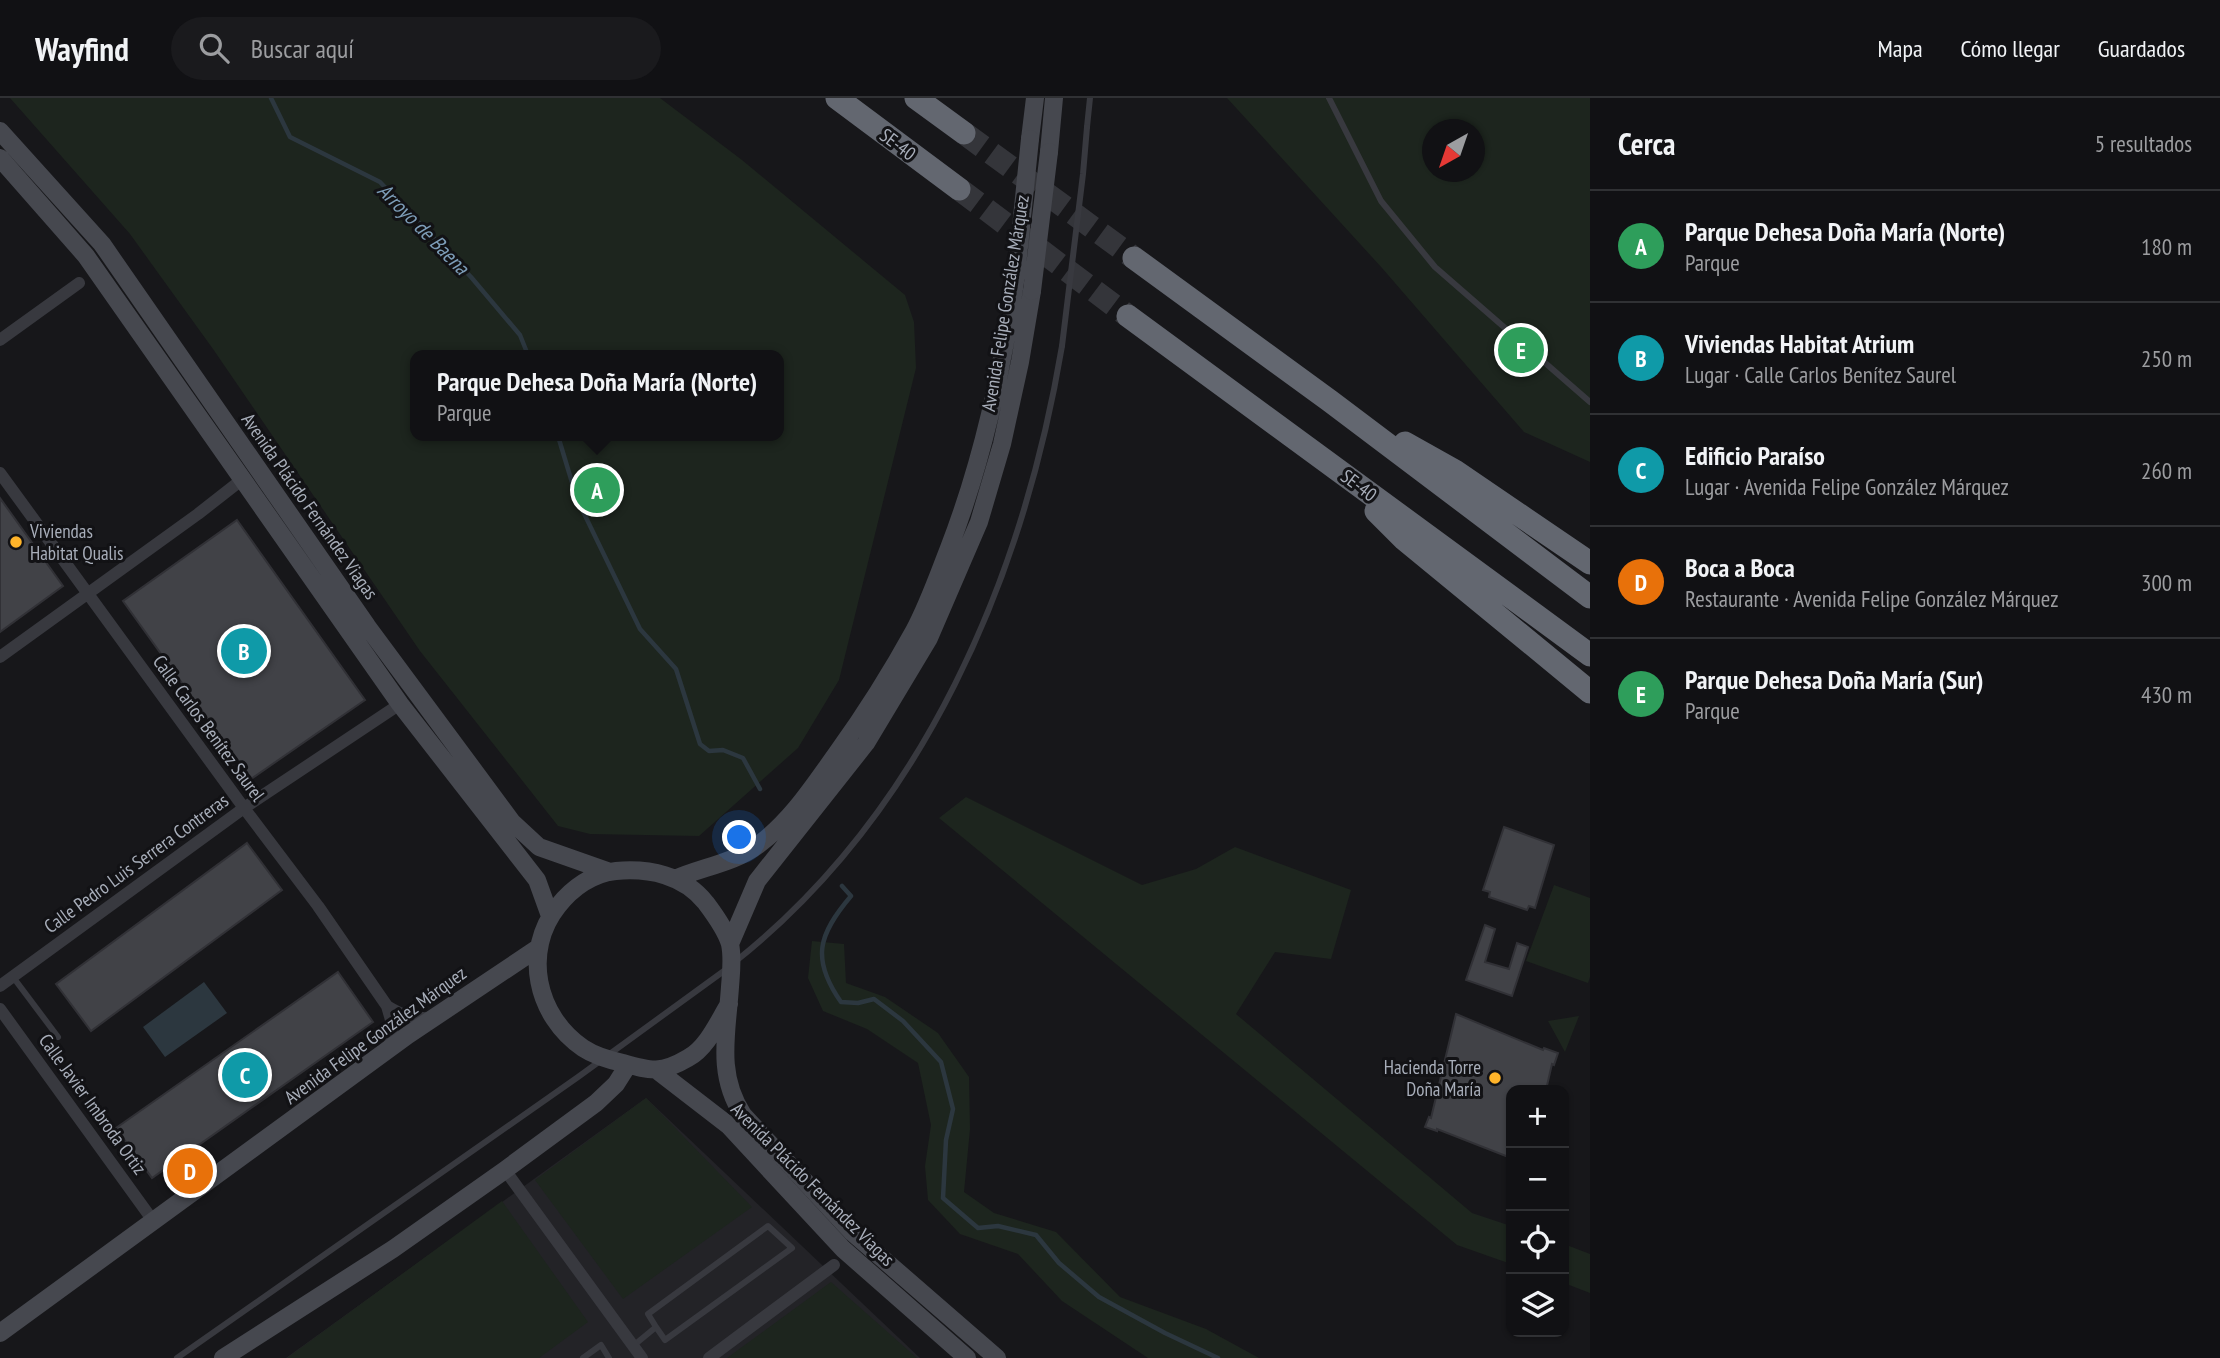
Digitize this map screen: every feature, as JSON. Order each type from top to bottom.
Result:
[{"type":"highway","name":"SE-40","points":[[837,98],[959,189]]},
{"type":"highway","points":[[916,98],[964,133]]},
{"type":"highway","points":[[1134,258],[1330,401],[1590,597]]},
{"type":"highway","name":"SE-40","points":[[1128,316],[1590,655]]},
{"type":"highway","points":[[1330,401],[1455,471],[1590,563]]},
{"type":"highway","points":[[1317,453],[1404,539],[1590,692]]},
{"type":"main road","name":"Avenida Felipe González Márquez","points":[[675,879],[696,869],[731,860],[757,846],[773,832],[809,793],[852,733],[914,630],[960,521],[986,438],[1005,354],[1035,98]]},
{"type":"main road","name":"Avenida Felipe González Márquez","points":[[730,944],[757,881],[866,743],[929,638],[979,522],[1002,444],[1020,362],[1032,291],[1054,98]]},
{"type":"main road","name":"Avenida Plácido Fernández Viagas","points":[[0,131],[102,244],[367,626],[512,822],[539,847],[610,872]]},
{"type":"main road","name":"Avenida Plácido Fernández Viagas","points":[[0,158],[86,256],[400,704],[537,880],[550,916]]},
{"type":"main road","points":[[729,1004],[711,1035],[690,1058],[658,1071],[603,1058],[584,1049],[561,1030],[545,1006],[537,977],[538,948],[550,916],[576,888],[610,872],[637,869],[675,879],[704,901],[718,920],[730,944],[732,965]]},
{"type":"main road","name":"Avenida Felipe González Márquez","points":[[0,1332],[388,1050],[538,948]]},
{"type":"main road","name":"Avenida Plácido Fernández Viagas","points":[[732,965],[723,1063],[734,1100],[743,1115],[853,1233],[997,1358]]},
{"type":"main road","points":[[227,1357],[393,1249],[505,1170],[596,1102],[616,1084],[628,1065]]},
{"type":"main road","name":"Avenida Plácido Fernández Viagas","points":[[658,1071],[728,1125],[843,1249],[967,1358]]},
{"type":"street","points":[[0,340],[79,283]]},
{"type":"street","name":"Calle Carlos Benítez Saurel","points":[[0,472],[318,906],[387,1006],[393,1027],[388,1050]]},
{"type":"street","points":[[0,657],[244,478]]},
{"type":"street","name":"Calle Pedro Luis Serrera Contreras","points":[[0,986],[244,808],[400,704]]},
{"type":"street","points":[[387,1006],[405,1016],[433,1018]]},
{"type":"street","name":"Calle Javier Imbroda Ortiz","points":[[0,1009],[154,1222]]},
{"type":"street","points":[[505,1170],[642,1358]]},
{"type":"street","points":[[709,1358],[834,1265]]},
{"type":"lane","points":[[177,1358],[732,965],[759,943],[850,848],[879,810],[932,729],[973,649],[1001,578],[1037,460],[1062,346],[1090,98]]},
{"type":"lane","points":[[1329,98],[1381,201],[1436,267],[1590,402]]},
{"type":"lane","points":[[13,976],[58,1037]]},
{"type":"lane","points":[[768,1226],[792,1248],[665,1339],[656,1327],[648,1314],[768,1226]]},
{"type":"lane","points":[[633,1346],[656,1327]]},
{"type":"lane","points":[[583,1358],[601,1345],[609,1358]]},
{"type":"shaded area","points":[[10,98],[660,98],[742,160],[905,295],[914,322],[916,368],[839,680],[798,748],[699,836],[590,834],[558,826],[420,651],[213,349],[130,234]]},
{"type":"shaded area","points":[[1227,98],[1590,98],[1590,462],[1524,432],[1382,268]]},
{"type":"shaded area","points":[[966,797],[1142,885],[1196,869],[1235,847],[1351,890],[1331,959],[1275,952],[1236,1014],[1472,1213],[1506,1224],[1506,1262],[1457,1245],[939,818]]},
{"type":"shaded area","points":[[1554,885],[1590,898],[1588,983],[1526,961]]},
{"type":"shaded area","points":[[812,941],[844,944],[846,983],[885,997],[938,1033],[969,1077],[970,1129],[964,1192],[994,1213],[1056,1232],[1120,1297],[1206,1329],[1259,1358],[1148,1358],[1062,1301],[1018,1254],[960,1234],[928,1200],[925,1166],[931,1125],[918,1063],[867,1029],[823,1011],[808,978]]},
{"type":"shaded area","points":[[204,982],[227,1013],[165,1057],[143,1027]]},
{"type":"shaded area","points":[[1579,1016],[1565,1052],[1548,1021]]},
{"type":"shaded area","points":[[646,1098],[920,1358],[286,1358]]},
{"type":"shaded area","points":[[646,1098],[752,1207],[623,1299],[535,1180]]},
{"type":"shaded area","points":[[502,1201],[588,1322],[539,1358],[287,1358]]},
{"type":"shaded area","points":[[1569,1246],[1590,1254],[1590,1293],[1569,1285]]},
{"type":"shaded area","points":[[831,1282],[917,1358],[727,1358]]},
{"type":"building","name":"Viviendas Habitat Qualis","points":[[0,498],[63,586],[0,632]]},
{"type":"building","points":[[237,520],[365,700],[251,779],[123,601]]},
{"type":"building","points":[[1504,827],[1554,845],[1535,908],[1529,906],[1527,910],[1489,897],[1490,892],[1483,890]]},
{"type":"building","points":[[247,843],[282,890],[91,1031],[56,984]]},
{"type":"building","points":[[1485,925],[1495,929],[1485,962],[1509,969],[1517,943],[1528,947],[1512,996],[1466,980]]},
{"type":"building","points":[[338,972],[373,1022],[152,1178],[116,1128]]},
{"type":"building","name":"Hacienda Torre Doña María","points":[[1456,1014],[1543,1050],[1544,1048],[1558,1053],[1554,1065],[1552,1064],[1547,1085],[1506,1085],[1506,1156],[1437,1129],[1425,1127],[1429,1117],[1431,1118]]},
{"type":"waterway","name":"Arroyo de Baena","points":[[271,98],[290,137],[380,182],[471,277],[520,335],[526,350]]},
{"type":"waterway","name":"Arroyo de Baena","points":[[560,441],[577,499],[640,629],[676,669],[700,744],[709,751],[723,750],[743,758],[760,789]]},
{"type":"waterway","points":[[842,886],[851,896],[825,935],[822,948],[825,973],[841,1002],[858,1003],[874,999],[903,1021],[941,1062],[953,1109],[946,1140],[943,1198],[978,1228],[998,1226],[1036,1235],[1059,1263],[1099,1297],[1218,1358]]},
{"type":"tunnel","points":[[964,133],[1134,258]]},
{"type":"tunnel","points":[[959,189],[1128,316]]},
{"type":"place","name":"Parque Dehesa Doña María (Sur)","points":[[1521,350]]},
{"type":"place","name":"Parque Dehesa Doña María (Norte)","points":[[597,490]]},
{"type":"place","name":"Viviendas Habitat Qualis","points":[[16,542]]},
{"type":"place","name":"Viviendas Habitat Atrium","points":[[244,651]]},
{"type":"place","name":"Edificio Paraíso","points":[[245,1075]]},
{"type":"place","name":"Hacienda Torre Doña María","points":[[1495,1078]]},
{"type":"place","name":"Boca a Boca","points":[[190,1171]]}]
